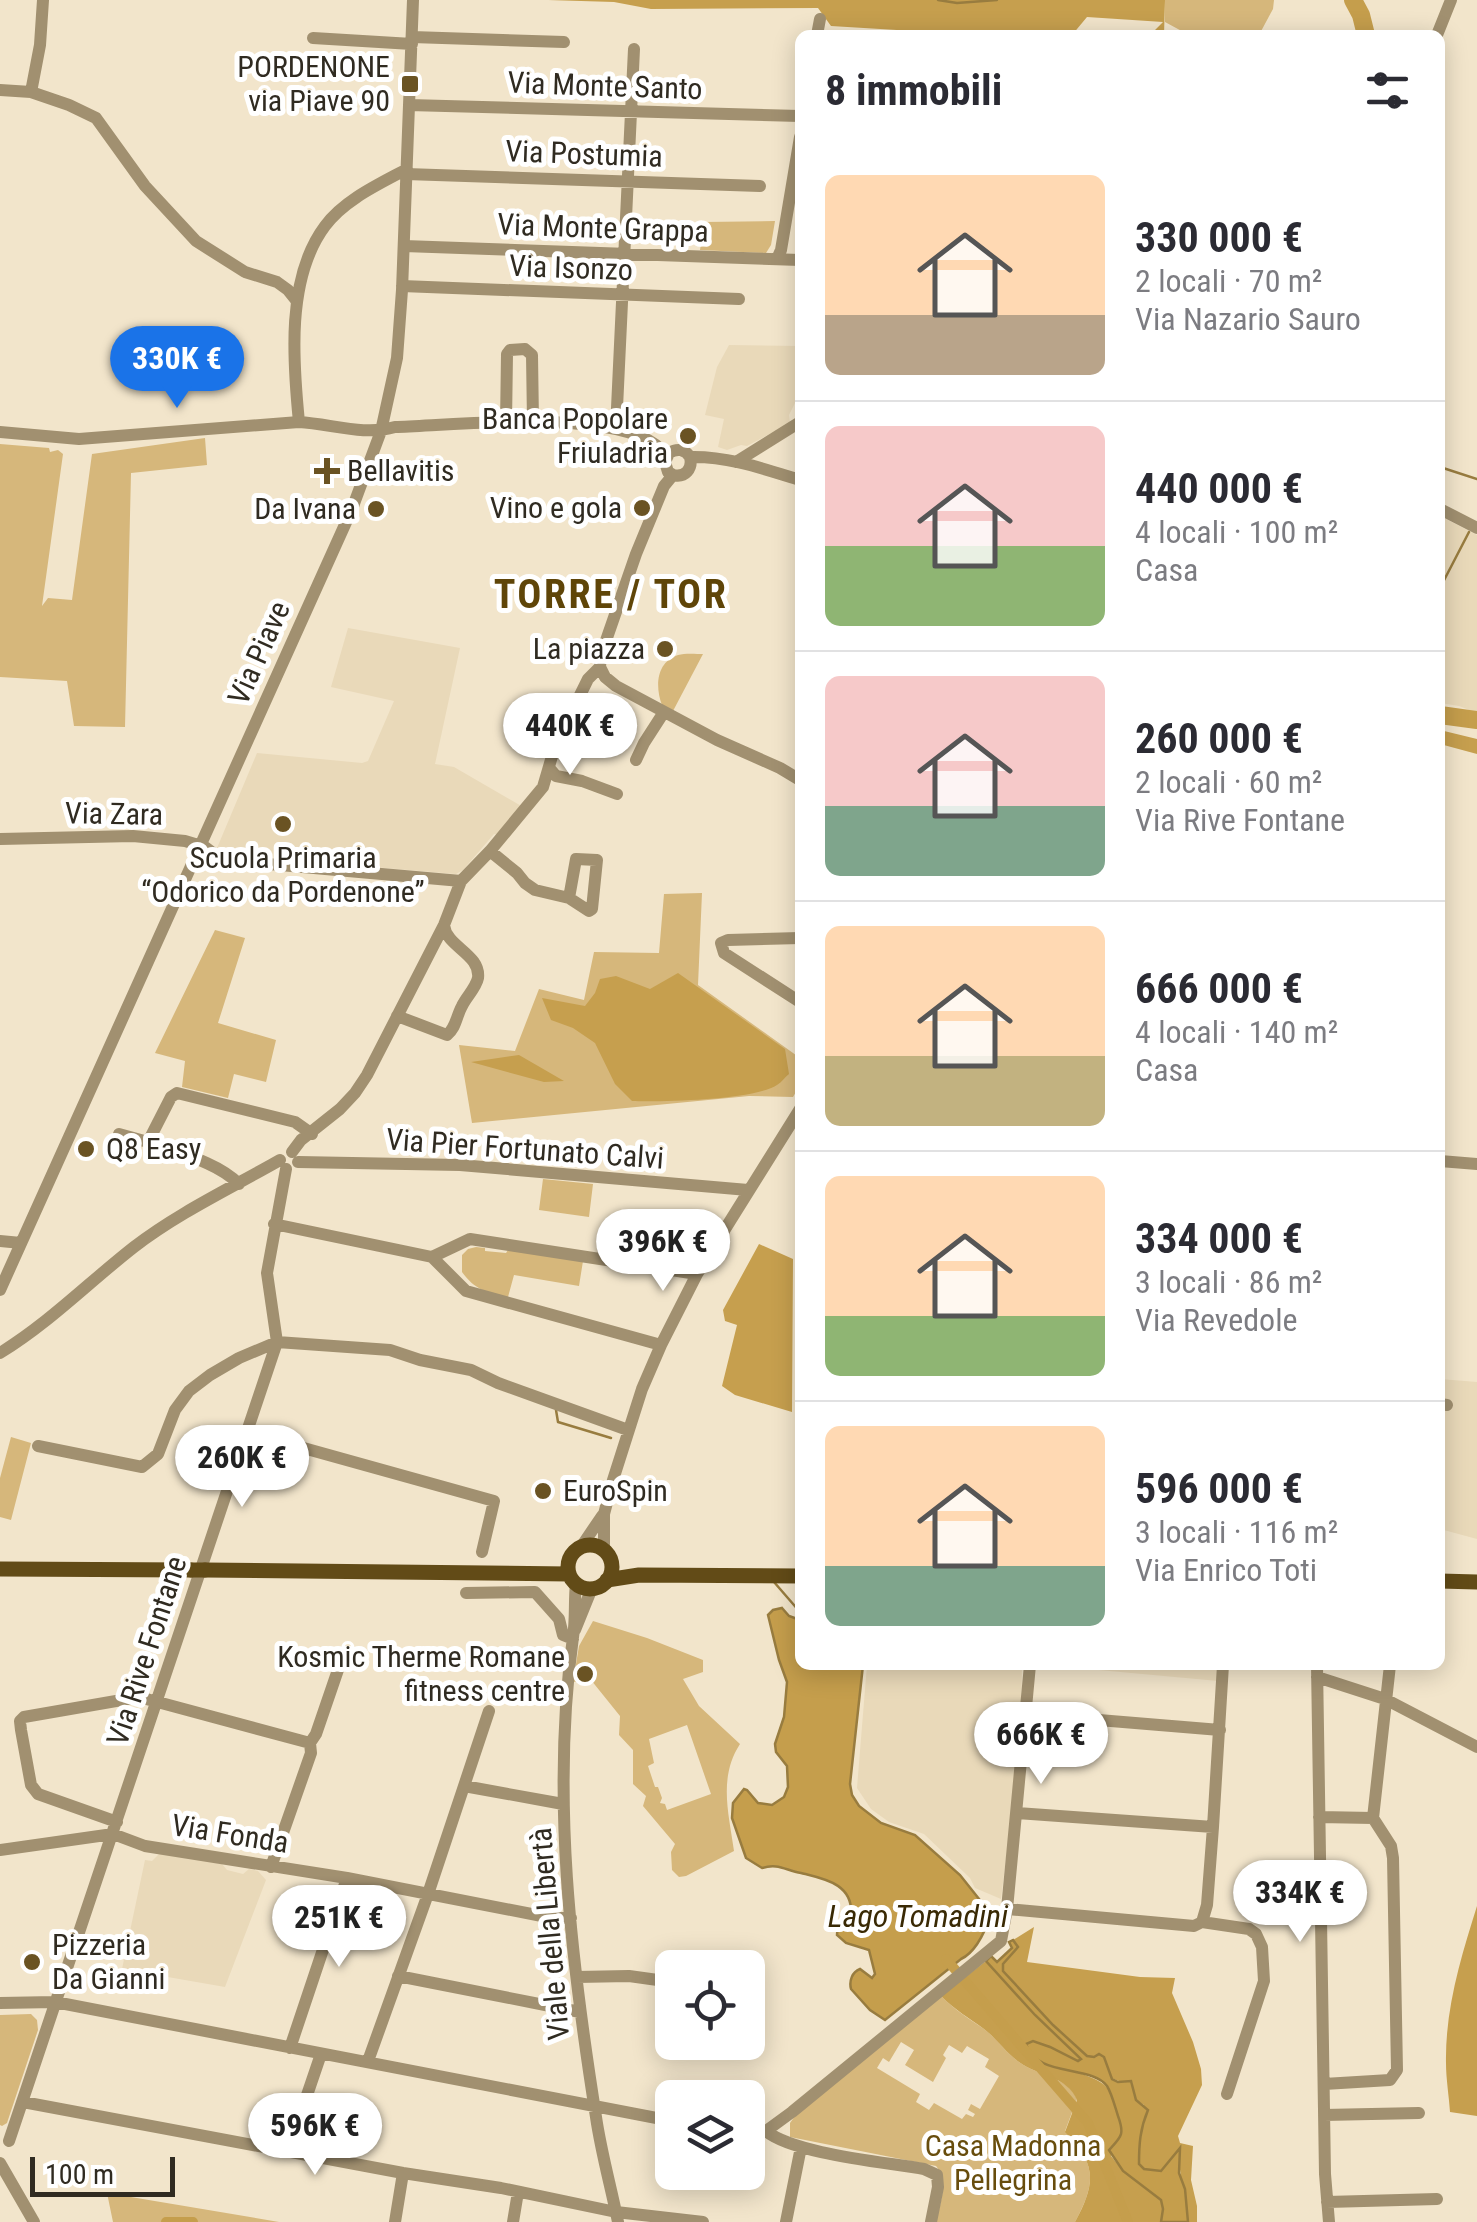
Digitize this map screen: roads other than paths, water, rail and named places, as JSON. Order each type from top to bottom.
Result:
[{"type":"main road","points":[[582,1572],[593,1545],[639,1575]]},
{"type":"main road","points":[[0,1569],[611,1572],[607,1554]]},
{"type":"main road","points":[[582,1572],[795,1576]]},
{"type":"main road","points":[[1445,1581],[1477,1582]]},
{"type":"street","points":[[30,92],[40,45],[43,0]]},
{"type":"street","name":"Via Piave","points":[[0,1290],[352,509],[381,431],[397,358],[413,0]]},
{"type":"street","points":[[1439,30],[1451,0]]},
{"type":"street","points":[[818,30],[820,19]]},
{"type":"street","points":[[313,38],[564,42]]},
{"type":"street","points":[[616,429],[634,48]]},
{"type":"street","points":[[0,90],[30,92],[96,118],[146,186],[196,240],[245,272],[277,282],[296,300]]},
{"type":"street","name":"Via Monte Santo","points":[[409,105],[795,116]]},
{"type":"street","points":[[300,422],[296,300],[312,248],[326,224],[360,195],[406,171]]},
{"type":"street","name":"Via Postumia","points":[[406,171],[760,186]]},
{"type":"street","points":[[777,258],[795,190]]},
{"type":"street","name":"Via Monte Grappa","points":[[404,246],[795,260]]},
{"type":"street","name":"Via Isonzo","points":[[402,286],[739,299]]},
{"type":"street","points":[[506,423],[507,354],[510,350],[525,349],[532,355],[533,422]]},
{"type":"street","points":[[0,432],[80,439],[300,422],[368,432],[395,427],[562,422],[616,429],[656,445],[666,456],[666,467],[673,475],[688,472],[690,457],[683,450],[666,456]]},
{"type":"street","points":[[736,462],[795,425]]},
{"type":"street","points":[[690,457],[708,456],[795,479]]},
{"type":"street","points":[[673,475],[664,486],[628,576],[600,667],[610,682],[795,778]]},
{"type":"street","points":[[1445,512],[1471,525]]},
{"type":"street","points":[[1,1352],[60,1311],[135,1246],[184,1213],[289,1161],[302,1140],[355,1093],[444,925],[460,881],[538,795],[559,737],[588,679],[600,667]]},
{"type":"street","points":[[636,760],[664,712]]},
{"type":"street","points":[[550,769],[556,776],[617,794]]},
{"type":"street","name":"Via Zara","points":[[0,839],[133,836],[185,841],[226,860],[460,881]]},
{"type":"street","points":[[490,851],[535,890],[569,898]]},
{"type":"street","points":[[396,1016],[447,1035],[454,1029],[478,972],[472,959],[446,936],[444,925]]},
{"type":"street","points":[[795,938],[721,943],[724,953],[795,999]]},
{"type":"street","points":[[148,1142],[170,1097],[177,1094],[295,1122],[312,1134]]},
{"type":"street","name":"Viale della Libertà","points":[[617,2217],[580,2012],[564,1804],[563,1743],[569,1660],[582,1572],[642,1389],[661,1345],[697,1274],[795,1117]]},
{"type":"street","points":[[118,1134],[214,1166],[239,1184]]},
{"type":"street","name":"Via Pier Fortunato Calvi","points":[[289,1161],[460,1165],[748,1190]]},
{"type":"street","name":"Via Rive Fontane","points":[[9,2142],[277,1342],[267,1273],[289,1161]]},
{"type":"street","points":[[1445,1161],[1477,1164]]},
{"type":"street","points":[[274,1224],[432,1257],[466,1291],[661,1345]]},
{"type":"street","points":[[432,1257],[470,1239],[697,1274]]},
{"type":"street","points":[[0,1242],[21,1243]]},
{"type":"street","points":[[38,1446],[142,1467],[158,1454],[175,1410],[189,1391],[239,1358],[277,1342],[390,1350],[471,1370],[628,1430]]},
{"type":"street","points":[[246,1432],[494,1501],[482,1552]]},
{"type":"street","name":"Viale della Libertà","points":[[604,1514],[607,1554]]},
{"type":"street","points":[[466,1592],[534,1592],[559,1619],[563,1635],[574,1636]]},
{"type":"street","points":[[271,1866],[340,1664]]},
{"type":"street","points":[[932,2222],[937,2175],[924,2169],[802,2148],[766,2131],[1001,1940],[1030,1670]]},
{"type":"street","points":[[1202,1922],[1207,1906],[1223,1670]]},
{"type":"street","points":[[1324,2084],[1390,2080],[1397,2070],[1394,1858],[1373,1818],[1389,1670]]},
{"type":"street","points":[[1329,2222],[1317,1671],[1386,1699],[1477,1747]]},
{"type":"street","points":[[115,1828],[34,1791],[20,1721],[24,1717],[138,1697],[310,1743]]},
{"type":"street","points":[[368,2061],[489,1711]]},
{"type":"street","points":[[1026,1714],[1220,1730]]},
{"type":"street","points":[[464,1786],[564,1804]]},
{"type":"street","points":[[1017,1813],[1213,1827]]},
{"type":"street","points":[[1319,1817],[1373,1818]]},
{"type":"street","name":"Via Fonda","points":[[0,1850],[115,1828],[145,1846],[347,1878],[552,1918],[571,1918]]},
{"type":"street","points":[[290,2048],[347,1878]]},
{"type":"street","points":[[1007,1909],[1194,1926],[1202,1922],[1249,1929],[1256,1934],[1262,1947],[1264,1980],[1227,2094]]},
{"type":"street","points":[[398,1976],[580,2012]]},
{"type":"street","points":[[577,1978],[629,1976],[655,1980]]},
{"type":"street","points":[[0,2003],[55,2002],[655,2117]]},
{"type":"street","points":[[288,2151],[322,2054]]},
{"type":"street","points":[[23,2102],[518,2192],[617,2217],[703,2222]]},
{"type":"street","points":[[1324,2115],[1419,2113]]},
{"type":"street","points":[[786,2222],[802,2148]]},
{"type":"street","points":[[0,2163],[34,2222]]},
{"type":"street","points":[[394,2222],[403,2173]]},
{"type":"street","points":[[512,2222],[518,2192]]},
{"type":"street","points":[[1327,2202],[1437,2200]]},
{"type":"water","name":"Lago Tomadini","points":[[782,1608],[795,1618],[795,1670],[862,1670],[850,1784],[859,1806],[881,1823],[915,1835],[960,1875],[991,1914],[971,1951],[885,2020],[851,1989],[857,1970],[872,1978],[875,1974],[869,1950],[846,1943],[837,1935],[838,1922],[851,1916],[851,1905],[843,1890],[819,1878],[777,1867],[762,1868],[746,1858],[732,1818],[733,1803],[744,1789],[758,1803],[772,1805],[784,1797],[788,1787],[787,1766],[775,1744],[784,1717],[787,1682],[768,1615]]},
{"type":"water","points":[[1013,1940],[1018,1947],[1003,1964],[1003,1971],[1087,2056],[1104,2057],[1112,2079],[1131,2081],[1136,2100],[1148,2110],[1140,2137],[1139,2164],[1144,2169],[1161,2171],[1180,2148],[1179,2173],[1185,2189],[1188,2222],[1161,2222],[1161,2200],[1123,2171],[1109,2150],[1121,2132],[1107,2086],[1089,2075],[1040,2062],[1031,2054],[1026,2044],[1033,2041],[1081,2059],[986,1961],[991,1956],[997,1962],[1012,1948],[1009,1942]]},
{"type":"waterway","points":[[938,0],[997,0]]},
{"type":"waterway","points":[[1353,0],[1365,30]]},
{"type":"waterway","points":[[1445,469],[1477,479]]},
{"type":"waterway","points":[[1445,578],[1469,532]]},
{"type":"waterway","points":[[1445,716],[1477,720]]},
{"type":"waterway","points":[[556,1410],[558,1422],[611,1438]]},
{"type":"waterway","points":[[774,1582],[795,1606]]},
{"type":"waterway","points":[[946,1959],[1088,2123],[1128,2222]]},
{"type":"waterway","points":[[166,2222],[193,2222]]},
{"type":"place","name":"PORDENONE via Piave 90","points":[[410,84]]},
{"type":"place","name":"Banca Popolare Friuladria","points":[[688,436]]},
{"type":"place","name":"Bellavitis","points":[[327,471]]},
{"type":"place","name":"Vino e gola","points":[[642,508]]},
{"type":"place","name":"Da Ivana","points":[[376,509]]},
{"type":"place","name":"La piazza","points":[[665,649]]},
{"type":"place","name":"Scuola Primaria “Odorico da Pordenone”","points":[[283,824]]},
{"type":"place","name":"Q8 Easy","points":[[86,1149]]},
{"type":"place","name":"EuroSpin","points":[[543,1491]]},
{"type":"place","name":"Kosmic Therme Romane fitness centre","points":[[585,1674]]},
{"type":"place","name":"Pizzeria Da Gianni","points":[[32,1962]]},
{"type":"district","name":"TORRE / TOR","points":[[611,594]]},
{"type":"park label","name":"Casa Madonna Pellegrina","points":[[1013,2163]]}]
